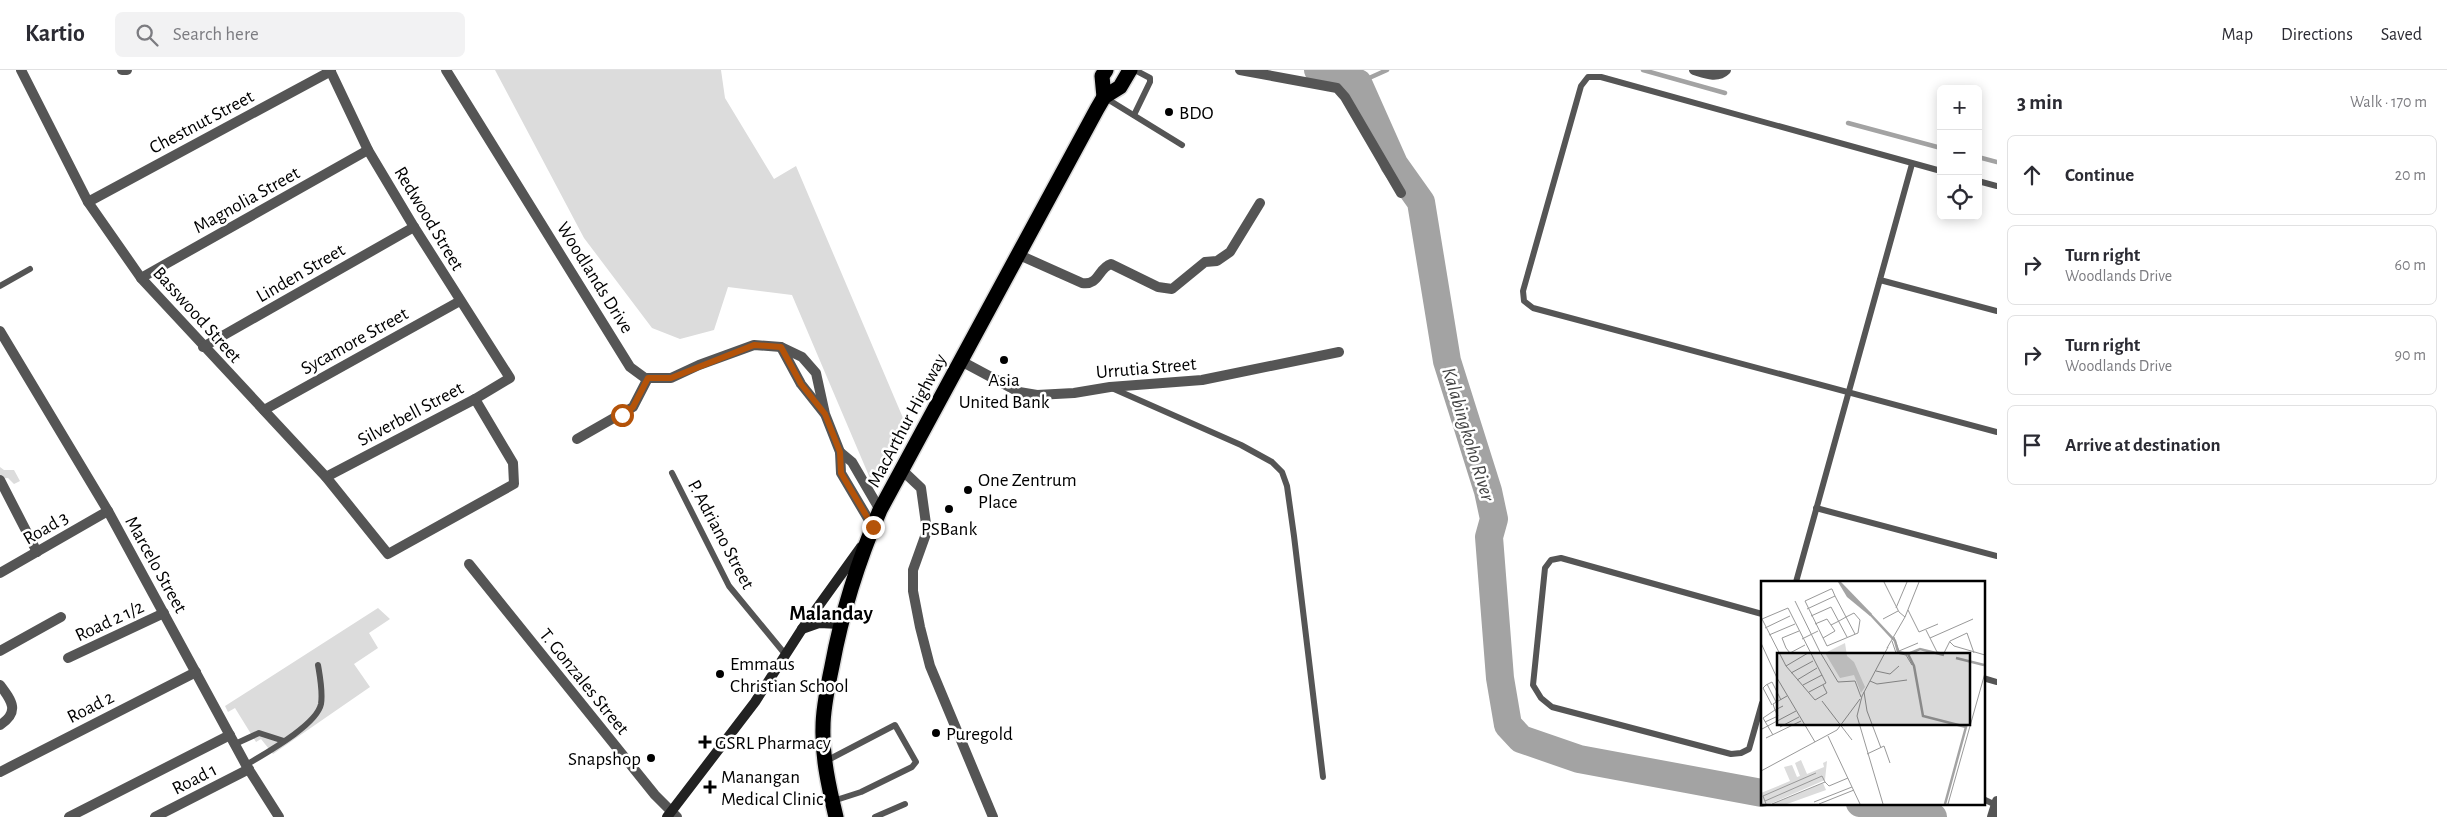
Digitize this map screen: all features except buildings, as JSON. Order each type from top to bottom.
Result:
[{"type":"highway","name":"MacArthur Highway","points":[[1104,97],[1102,76],[1106,70]]},
{"type":"highway","name":"MacArthur Highway","points":[[836,817],[825,761],[823,725],[840,624],[850,587],[872,530],[880,510],[1017,254],[1104,97],[1120,87],[1130,70]]},
{"type":"main road","points":[[672,815],[736,728],[802,629],[872,530]]},
{"type":"main road","points":[[802,629],[819,623],[840,624]]},
{"type":"street","name":"Basswood Street","points":[[21,70],[88,202],[142,278],[203,347],[326,477],[388,554],[514,484],[512,464],[475,400]]},
{"type":"street","points":[[122,70],[127,70]]},
{"type":"street","name":"Woodlands Drive","points":[[446,70],[630,367],[648,378]]},
{"type":"street","points":[[1240,70],[1337,88],[1345,97],[1401,193]]},
{"type":"street","points":[[1694,70],[1710,75],[1722,74],[1726,70]]},
{"type":"street","name":"Chestnut Street","points":[[88,202],[330,71]]},
{"type":"street","name":"Redwood Street","points":[[330,71],[368,150],[460,301],[510,378]]},
{"type":"street","name":"Magnolia Street","points":[[142,278],[368,150]]},
{"type":"street","points":[[1017,254],[1082,283],[1088,284],[1095,281],[1106,266],[1111,264],[1158,287],[1172,289],[1205,262],[1217,261],[1230,252],[1260,203]]},
{"type":"street","name":"Linden Street","points":[[203,347],[414,227]]},
{"type":"street","name":"Sycamore Street","points":[[264,410],[460,301]]},
{"type":"street","name":"Marcelo Street","points":[[0,331],[108,511],[247,767],[279,817]]},
{"type":"street","points":[[577,439],[633,407],[648,378],[671,378],[754,345],[781,347],[802,358],[816,373],[825,414],[840,452],[841,473],[872,530]]},
{"type":"street","points":[[781,347],[801,384],[825,414]]},
{"type":"street","name":"Urrutia Street","points":[[961,361],[1019,392],[1037,395],[1202,380],[1339,352]]},
{"type":"street","name":"Silverbell Street","points":[[326,477],[475,400],[510,378]]},
{"type":"street","points":[[840,452],[852,462],[880,510]]},
{"type":"street","points":[[902,470],[921,488],[928,531],[913,570],[913,591],[930,666],[993,817]]},
{"type":"street","points":[[0,480],[37,552]]},
{"type":"street","name":"Road 3","points":[[0,573],[108,511]]},
{"type":"street","name":"T. Gonzales Street","points":[[469,564],[672,815]]},
{"type":"street","name":"Road 2 1/2","points":[[68,658],[164,613]]},
{"type":"street","points":[[0,651],[61,617]]},
{"type":"street","name":"Road 2","points":[[0,772],[196,672]]},
{"type":"street","points":[[0,685],[9,700],[13,713],[12,717],[0,724]]},
{"type":"street","points":[[69,817],[232,740]]},
{"type":"street","name":"Road 1","points":[[155,817],[247,767]]},
{"type":"street","points":[[1992,817],[1996,803]]},
{"type":"lane","points":[[1134,116],[1150,82],[1150,78],[1146,74],[1135,70]]},
{"type":"lane","points":[[1937,170],[1601,77],[1588,77],[1581,86],[1523,291],[1524,301],[1533,308],[1997,432]]},
{"type":"lane","points":[[1104,97],[1182,145]]},
{"type":"lane","points":[[1796,581],[1912,164]]},
{"type":"lane","points":[[1982,182],[1997,186]]},
{"type":"lane","points":[[0,286],[30,269]]},
{"type":"lane","points":[[1880,280],[1997,311]]},
{"type":"lane","points":[[1110,387],[1241,445],[1272,462],[1282,472],[1287,486],[1294,536],[1323,777]]},
{"type":"lane","name":"P. Adriano Street","points":[[672,473],[729,586],[786,654]]},
{"type":"lane","points":[[1816,508],[1997,556]]},
{"type":"lane","points":[[1761,614],[1561,558],[1551,560],[1545,568],[1533,685],[1540,698],[1552,708],[1731,754],[1741,753],[1749,749],[1761,707]]},
{"type":"lane","points":[[247,767],[316,716],[321,705],[318,665]]},
{"type":"lane","points":[[1984,678],[1997,682]]},
{"type":"lane","points":[[825,761],[832,760],[895,725],[916,762],[912,767],[880,784],[832,801]]},
{"type":"lane","points":[[232,740],[259,733],[284,741]]},
{"type":"lane","points":[[875,817],[905,804]]},
{"type":"shaded area","points":[[495,70],[721,70],[725,98],[774,179],[796,166],[906,425],[872,483],[792,295],[728,287],[714,330],[680,339],[652,328],[584,238]]},
{"type":"shaded area","points":[[0,467],[4,470],[14,470],[20,481],[14,484],[8,478],[0,479]]},
{"type":"shaded area","points":[[378,608],[390,619],[369,633],[378,648],[354,664],[370,687],[273,754],[261,739],[256,742],[235,708],[228,712],[225,706]]},
{"type":"waterway","name":"Kalabingkoho River","points":[[1318,70],[1358,83],[1394,164],[1421,202],[1447,361],[1488,491],[1494,519],[1489,537],[1500,678],[1508,725],[1521,739],[1579,759],[1761,793]]},
{"type":"waterway","points":[[1358,83],[1387,70]]},
{"type":"waterway","points":[[1643,70],[1725,93]]},
{"type":"waterway","points":[[1848,123],[1937,147]]},
{"type":"waterway","points":[[1982,158],[1997,162]]},
{"type":"waterway","name":"Kalabingkoho River","points":[[1872,804],[1884,805],[1933,817]]},
{"type":"place","name":"BDO","points":[[1169,112]]},
{"type":"place","name":"Asia United Bank","points":[[1004,360]]},
{"type":"place","name":"One Zentrum Place","points":[[968,490]]},
{"type":"place","name":"PSBank","points":[[949,509]]},
{"type":"place","name":"Emmaus Christian School","points":[[720,674]]},
{"type":"place","name":"Puregold","points":[[936,733]]},
{"type":"place","name":"GSRL Pharmacy","points":[[705,742]]},
{"type":"place","name":"Snapshop","points":[[651,758]]},
{"type":"place","name":"Manangan Medical Clinic","points":[[710,787]]},
{"type":"district","name":"Malanday","points":[[831,613]]},
{"type":"route","points":[[622,415],[633,407],[648,378],[671,378],[699,365],[754,345],[781,347],[801,384],[825,414],[840,452],[841,473],[873,527]]}]
